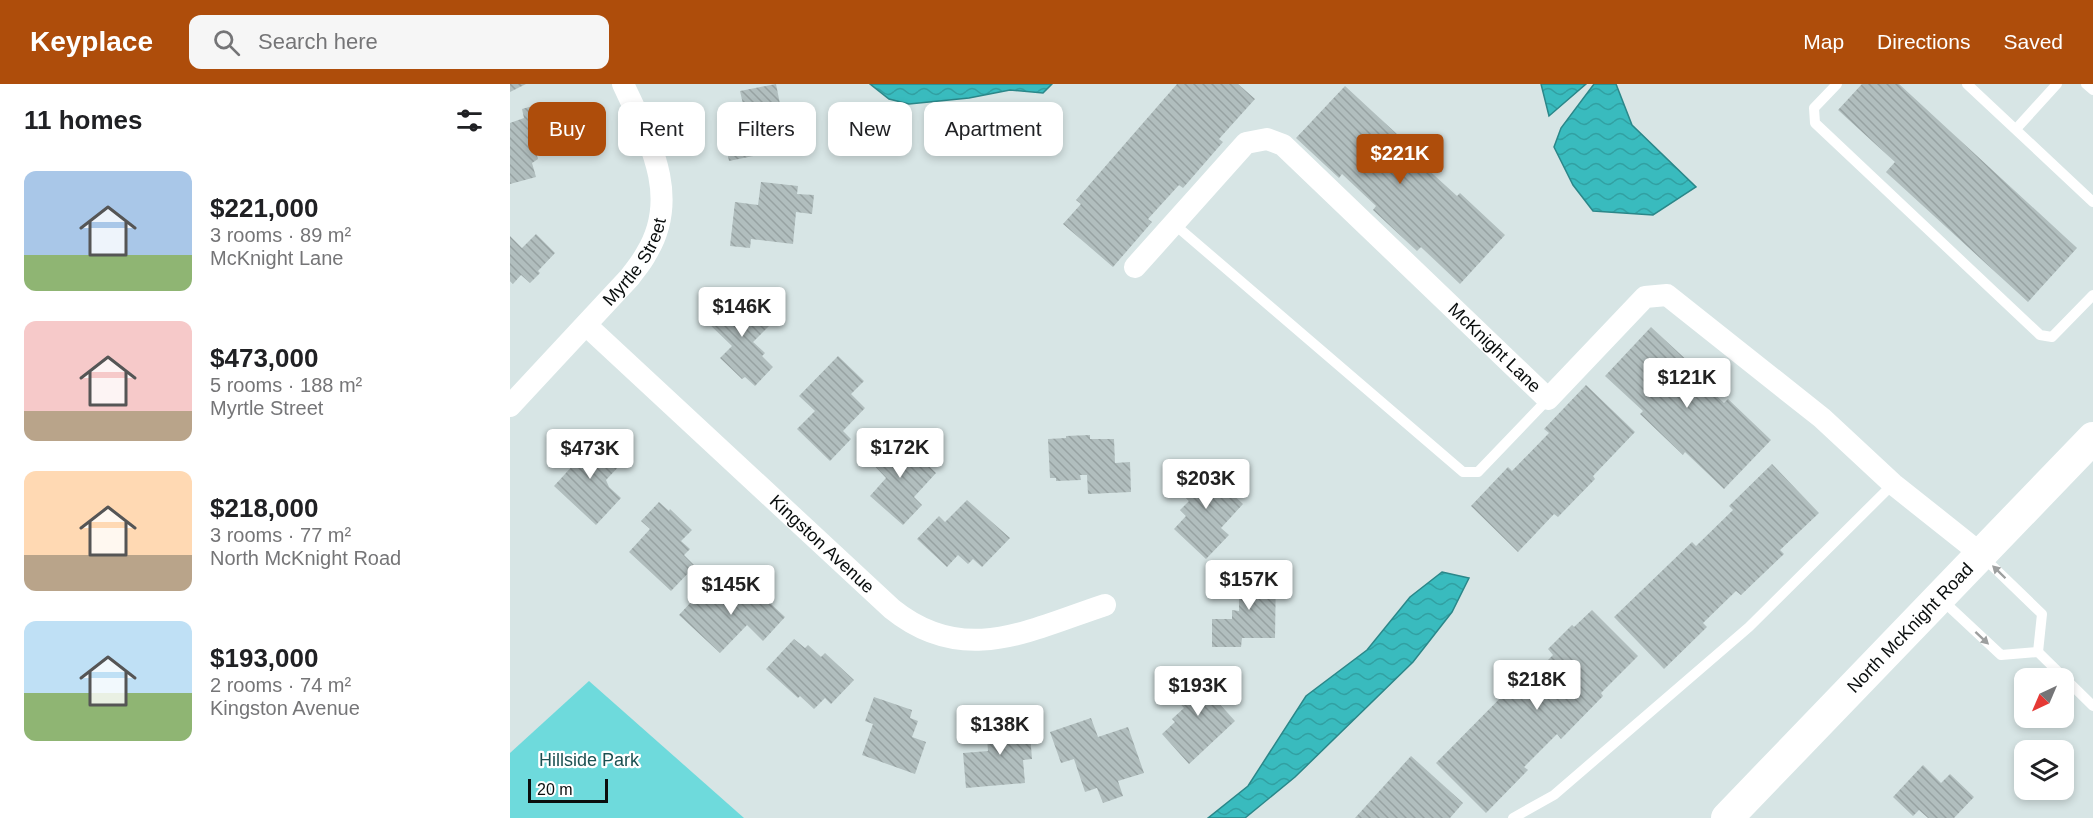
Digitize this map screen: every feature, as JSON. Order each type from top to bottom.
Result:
[{"type":"street","name":"Myrtle Street","points":[[510,406],[630,277],[647,253],[658,227],[662,196],[660,170],[651,143],[623,84]]},
{"type":"street","name":"McKnight Lane","points":[[1135,267],[1246,143],[1267,139],[1283,145],[1548,399],[1646,297],[1667,295],[1822,418],[1893,484],[1981,554]]},
{"type":"street","name":"Kingston Avenue","points":[[586,325],[892,609],[928,632],[954,640],[983,641],[1014,635],[1105,605]]},
{"type":"street","name":"North McKnight Road","points":[[1727,818],[2093,438]]},
{"type":"lane","points":[[1837,84],[1814,108],[1815,123],[2040,335],[2052,337],[2093,295]]},
{"type":"lane","points":[[1967,84],[2093,202]]},
{"type":"lane","points":[[2016,129],[2056,84]]},
{"type":"lane","points":[[2086,84],[2093,90]]},
{"type":"lane","points":[[1174,224],[1463,472],[1478,472],[1548,399]]},
{"type":"lane","points":[[1513,818],[1554,795],[1749,627],[1893,484]]},
{"type":"lane","points":[[1981,554],[2042,615],[2038,652]]},
{"type":"lane","points":[[1940,597],[2001,655],[2038,652],[2093,706]]},
{"type":"green space","name":"Hillside Park","points":[[589,681],[744,818],[510,818],[510,753]]},
{"type":"water","points":[[870,84],[1052,84],[1043,93],[1010,90],[969,98],[912,104],[889,99]]},
{"type":"water","points":[[1541,84],[1586,84],[1549,116]]},
{"type":"water","points":[[1594,84],[1616,84],[1632,125],[1696,187],[1653,215],[1593,211],[1573,185],[1554,147],[1561,128]]},
{"type":"water","points":[[1442,572],[1469,578],[1452,612],[1413,662],[1295,777],[1245,818],[1208,818],[1248,786],[1306,696],[1367,650],[1410,597]]},
{"type":"building","points":[[510,84],[526,84],[510,92]]},
{"type":"building","points":[[776,84],[780,102],[742,102],[740,91]]},
{"type":"building","points":[[1177,84],[1238,84],[1255,99],[1219,139],[1223,142],[1183,188],[1179,185],[1148,219],[1152,222],[1113,267],[1063,224],[1081,204],[1076,200]]},
{"type":"building","points":[[1862,84],[1899,84],[2077,248],[2028,302],[1886,172],[1895,162],[1838,110]]},
{"type":"building","points":[[1345,86],[1426,161],[1423,165],[1457,196],[1460,193],[1505,235],[1460,284],[1421,247],[1417,251],[1373,210],[1376,206],[1342,174],[1339,178],[1296,138]]},
{"type":"building","points":[[528,107],[528,156],[537,156],[538,159],[532,163],[536,177],[510,184],[510,123],[524,118],[522,109]]},
{"type":"building","points":[[728,156],[753,156],[729,161]]},
{"type":"building","points":[[761,182],[798,186],[797,194],[814,195],[812,214],[796,212],[793,244],[751,239],[750,248],[730,246],[735,202],[758,205]]},
{"type":"building","points":[[536,234],[555,253],[530,283],[521,275],[513,284],[510,281],[510,236],[522,248]]},
{"type":"building","points":[[736,292],[770,325],[753,342],[765,353],[762,356],[773,367],[755,386],[745,377],[742,379],[720,358],[732,346],[707,322]]},
{"type":"building","points":[[1651,327],[1693,366],[1689,370],[1724,403],[1728,399],[1771,440],[1724,489],[1685,452],[1683,455],[1640,414],[1643,411],[1605,376]]},
{"type":"building","points":[[838,356],[864,381],[851,394],[865,408],[843,431],[851,439],[830,461],[797,429],[815,411],[799,396]]},
{"type":"building","points":[[1586,385],[1635,432],[1593,476],[1595,479],[1558,517],[1554,514],[1518,552],[1471,506],[1508,467],[1512,471],[1549,433],[1544,429]]},
{"type":"building","points":[[894,433],[936,473],[914,497],[922,505],[903,525],[870,496],[886,478],[869,460]]},
{"type":"building","points":[[589,434],[621,464],[606,480],[609,487],[621,498],[596,525],[554,486],[576,462],[569,456]]},
{"type":"building","points":[[1090,435],[1090,439],[1114,439],[1115,463],[1130,462],[1131,492],[1088,494],[1087,475],[1080,475],[1081,480],[1056,481],[1056,478],[1050,478],[1048,439]]},
{"type":"building","points":[[1203,461],[1217,474],[1214,477],[1243,504],[1221,528],[1229,535],[1206,559],[1174,529],[1186,516],[1180,510],[1189,501],[1177,489]]},
{"type":"building","points":[[1772,464],[1819,513],[1780,550],[1784,554],[1741,595],[1736,591],[1703,623],[1707,627],[1664,669],[1614,617],[1692,542],[1696,546],[1733,510],[1729,506]]},
{"type":"building","points":[[967,500],[1010,538],[982,567],[973,559],[968,564],[958,555],[947,567],[917,539],[939,516],[945,522]]},
{"type":"building","points":[[659,502],[692,530],[681,541],[690,549],[684,555],[695,566],[671,591],[629,552],[650,529],[641,521]]},
{"type":"building","points":[[1239,570],[1276,571],[1275,638],[1242,638],[1241,647],[1212,647],[1212,619],[1232,619],[1232,610],[1239,611]]},
{"type":"building","points":[[706,586],[718,598],[725,591],[737,602],[752,586],[785,617],[763,641],[747,625],[720,653],[679,615]]},
{"type":"building","points":[[1592,610],[1638,656],[1601,693],[1603,696],[1561,739],[1557,734],[1524,767],[1528,770],[1486,813],[1436,763],[1522,676],[1527,681],[1553,655],[1548,649],[1572,625],[1574,627]]},
{"type":"building","points":[[794,639],[805,648],[808,645],[821,657],[825,653],[854,680],[831,704],[825,698],[814,709],[766,669]]},
{"type":"building","points":[[1207,670],[1224,688],[1214,698],[1235,721],[1189,764],[1162,734],[1175,722],[1172,719],[1184,708],[1172,695],[1193,676],[1196,679]]},
{"type":"building","points":[[874,697],[912,710],[910,718],[918,721],[912,737],[926,742],[915,774],[862,755],[873,724],[865,721]]},
{"type":"building","points":[[1091,718],[1098,737],[1128,727],[1144,773],[1118,781],[1123,796],[1103,803],[1097,788],[1085,792],[1074,759],[1061,763],[1050,732]]},
{"type":"building","points":[[1029,721],[1032,759],[1023,760],[1025,783],[966,788],[963,753],[988,751],[986,724]]},
{"type":"building","points":[[1411,756],[1463,803],[1450,818],[1355,818]]},
{"type":"building","points":[[1923,765],[1941,783],[1950,774],[1974,797],[1954,818],[1928,818],[1919,810],[1913,816],[1893,797]]}]
